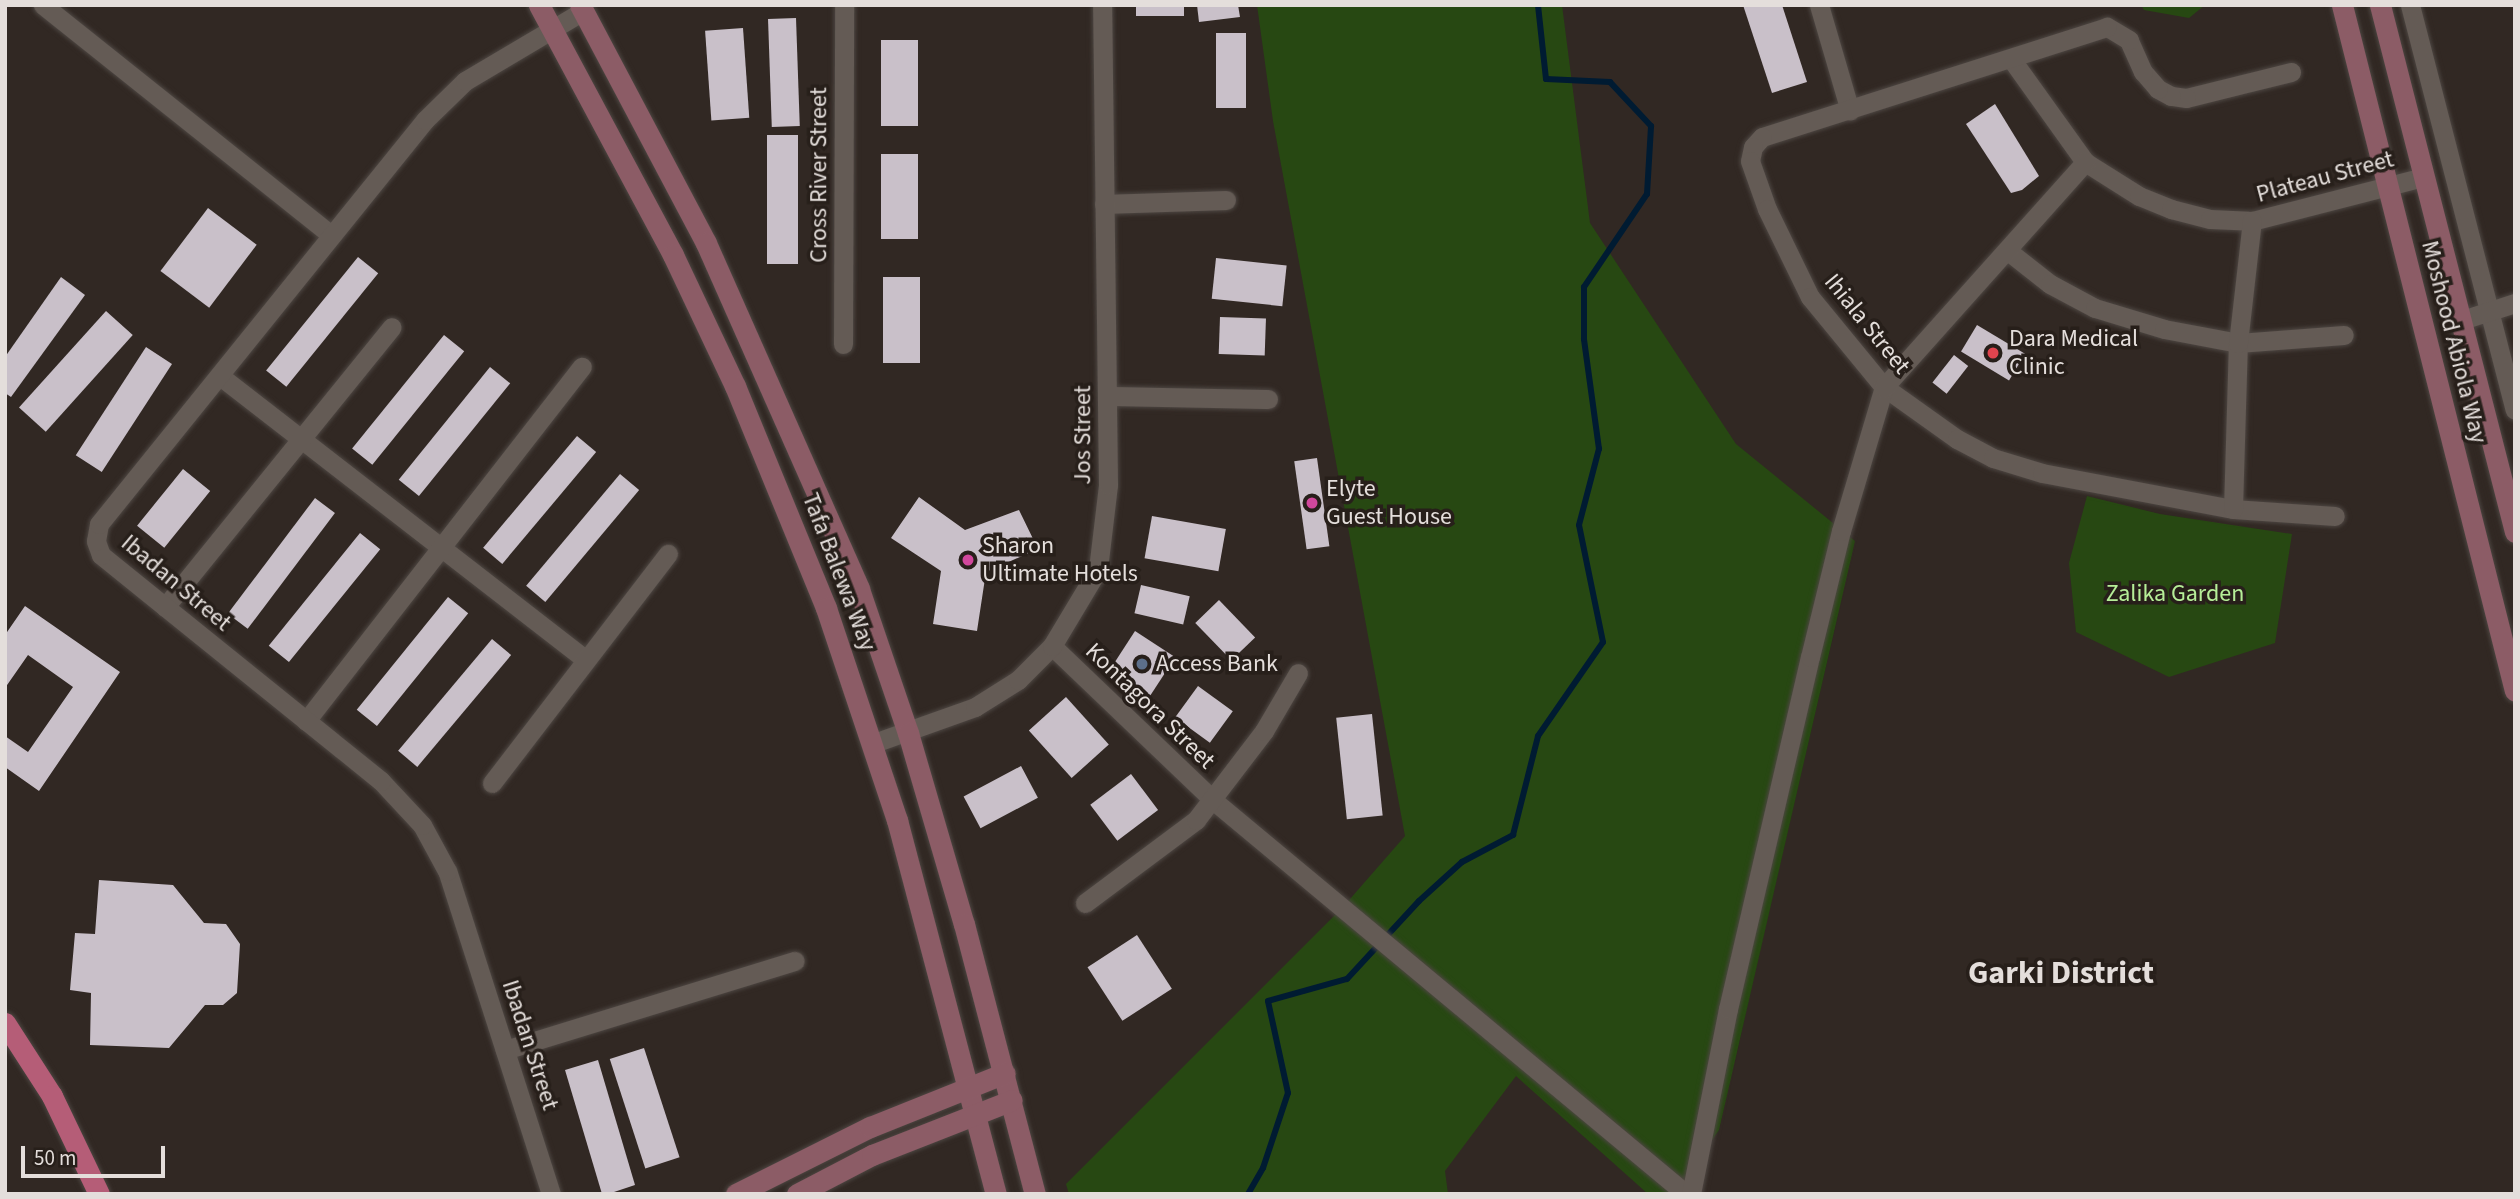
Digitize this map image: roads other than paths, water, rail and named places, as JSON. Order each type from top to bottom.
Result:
[{"type":"main road","name":"Tafa Balewa Way","points":[[539,5],[673,255],[735,386],[826,608],[874,743],[970,1085],[996,1194]]},
{"type":"main road","name":"Moshood Abiola Way","points":[[2342,5],[2515,691]]},
{"type":"main road","name":"Moshood Abiola Way","points":[[2380,5],[2515,532]]},
{"type":"main road","name":"Tafa Balewa Way","points":[[581,8],[706,243],[766,373],[859,589],[908,733],[1005,1073],[1035,1194]]},
{"type":"main road","points":[[5,1023],[52,1096],[99,1194]]},
{"type":"main road","points":[[736,1194],[870,1127],[1005,1073]]},
{"type":"main road","points":[[797,1194],[872,1155],[1012,1100]]},
{"type":"street","points":[[43,5],[331,235]]},
{"type":"street","name":"Cross River Street","points":[[844,5],[844,344]]},
{"type":"street","name":"Jos Street","points":[[874,743],[975,707],[1018,680],[1052,646],[1098,569],[1108,485],[1102,5]]},
{"type":"street","points":[[1819,5],[1850,111]]},
{"type":"street","points":[[2410,5],[2515,410]]},
{"type":"street","name":"Ibadan Street","points":[[551,1194],[447,871],[422,825],[381,781],[101,555],[96,541],[99,524],[425,120],[465,81],[552,29],[581,8]]},
{"type":"street","name":"Ihiala Street","points":[[2291,72],[2186,98],[2171,96],[2158,89],[2143,72],[2129,40],[2107,27],[1850,111],[1762,136],[1753,146],[1750,161],[1791,263],[1810,297],[1884,387],[1915,412],[1993,458],[2042,473],[2233,509],[2335,516]]},
{"type":"street","name":"Plateau Street","points":[[2011,60],[2085,162],[2129,191],[2171,209],[2210,219],[2252,221],[2423,177]]},
{"type":"street","points":[[1688,1194],[1810,657],[1841,531],[1884,387],[2085,162]]},
{"type":"street","points":[[1104,204],[1226,200]]},
{"type":"street","points":[[2233,509],[2238,342],[2252,221]]},
{"type":"street","points":[[2008,251],[2050,285],[2095,308],[2164,328],[2238,342],[2344,335]]},
{"type":"street","points":[[2462,320],[2515,303]]},
{"type":"street","points":[[165,607],[302,442],[392,327]]},
{"type":"street","points":[[306,721],[582,367]]},
{"type":"street","points":[[220,376],[586,660]]},
{"type":"street","points":[[1108,396],[1268,399]]},
{"type":"street","points":[[492,783],[668,554]]},
{"type":"street","name":"Kontagora Street","points":[[1052,646],[1214,800],[1435,987],[1688,1194]]},
{"type":"street","points":[[1085,903],[1172,841],[1214,800],[1264,732],[1298,673]]},
{"type":"street","points":[[505,1050],[795,961]]},
{"type":"waterway","points":[[1248,1194],[1263,1168],[1288,1093],[1268,1001],[1347,979],[1419,901],[1462,862],[1513,835],[1538,736],[1603,642],[1579,525],[1599,449],[1584,339],[1584,287],[1647,194],[1651,126],[1610,82],[1546,79],[1538,5]]},
{"type":"place","name":"Dara Medical Clinic","points":[[1993,353]]},
{"type":"place","name":"Elyte Guest House","points":[[1312,503]]},
{"type":"place","name":"Sharon Ultimate Hotels","points":[[968,560]]},
{"type":"place","name":"Access Bank","points":[[1142,664]]},
{"type":"district","name":"Garki District","points":[[2061,973]]},
{"type":"park label","name":"Zalika Garden","points":[[2175,594]]}]
